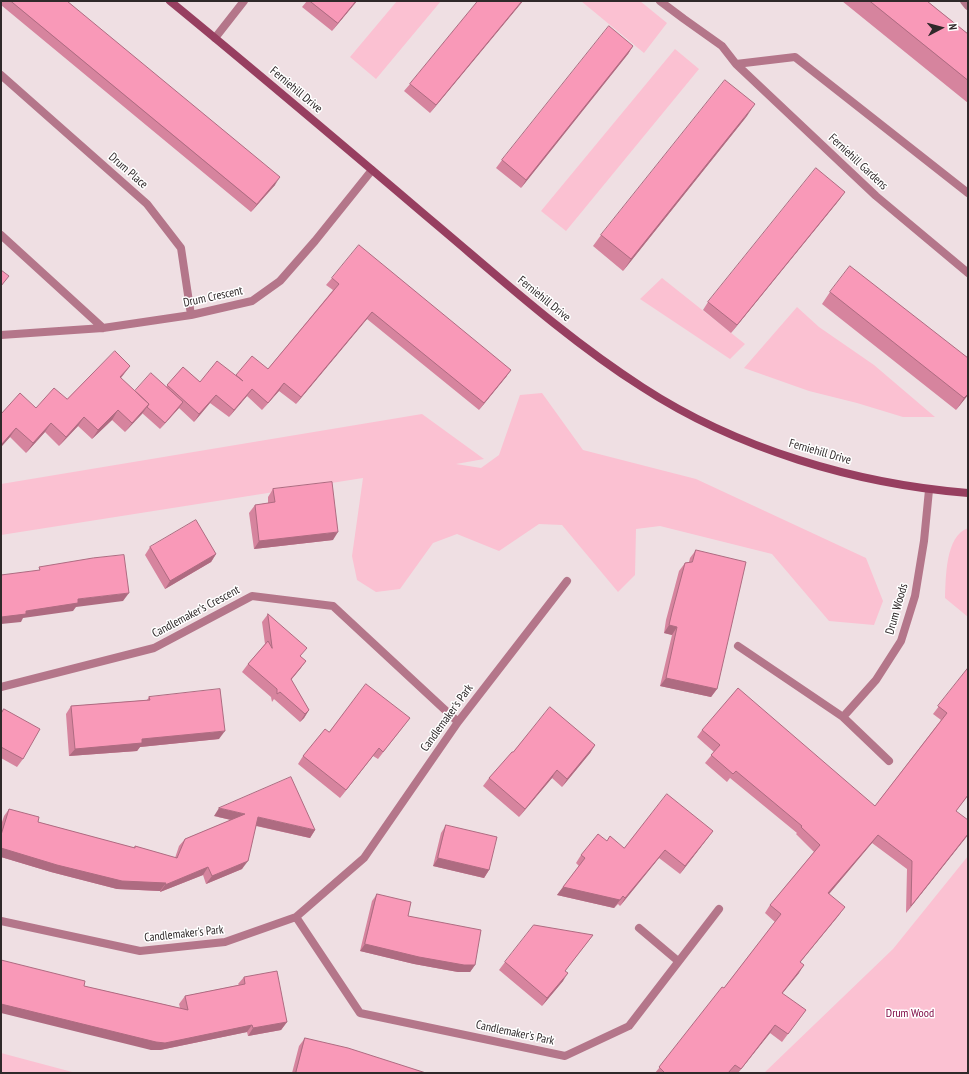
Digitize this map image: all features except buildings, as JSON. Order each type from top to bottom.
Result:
[{"type":"main road","name":"Ferniehill Drive","points":[[170,1],[525,299],[596,355],[644,388],[694,416],[749,443],[818,466],[929,490],[968,493]]},
{"type":"street","points":[[215,38],[244,1]]},
{"type":"street","name":"Ferniehill Gardens","points":[[660,1],[722,46],[736,64],[876,196],[968,273]]},
{"type":"street","points":[[964,1],[968,6]]},
{"type":"street","points":[[736,64],[795,57],[968,194]]},
{"type":"street","name":"Drum Place","points":[[1,75],[147,204],[181,248],[191,315]]},
{"type":"street","name":"Drum Crescent","points":[[1,334],[103,328],[191,315],[252,301],[280,281],[315,241],[372,170]]},
{"type":"street","points":[[1,235],[103,328]]},
{"type":"street","name":"Drum Woods","points":[[843,717],[876,680],[900,641],[915,596],[924,540],[929,490]]},
{"type":"street","name":"Candlemaker's Park","points":[[1,921],[140,950],[225,942],[296,917],[364,858],[458,722],[566,581]]},
{"type":"street","name":"Candlemaker's Crescent","points":[[1,688],[154,648],[252,596],[333,606],[458,722]]},
{"type":"street","points":[[738,646],[843,717],[889,761]]},
{"type":"street","name":"Candlemaker's Park","points":[[296,917],[360,1013],[565,1056],[629,1026],[719,909]]},
{"type":"street","points":[[639,928],[678,961]]},
{"type":"green space","points":[[397,1],[441,1],[376,79],[350,57]]},
{"type":"green space","points":[[581,1],[640,1],[667,23],[644,53]]},
{"type":"green space","points":[[675,49],[699,69],[566,231],[541,211]]},
{"type":"green space","points":[[662,278],[745,344],[730,359],[640,299]]},
{"type":"green space","points":[[797,307],[819,327],[874,365],[935,417],[903,417],[857,403],[809,391],[744,368]]},
{"type":"green space","points":[[542,393],[583,450],[696,479],[866,558],[883,601],[874,625],[829,621],[772,554],[660,526],[636,529],[635,575],[618,592],[562,525],[539,524],[499,551],[457,534],[433,543],[400,589],[376,592],[357,580],[352,556],[363,478],[1,535],[1,484],[422,414],[484,459],[456,464],[481,468],[499,455],[520,395]]},
{"type":"green space","points":[[968,528],[968,617],[945,598],[948,558],[951,548],[960,532]]},
{"type":"green space","name":"Drum Wood","points":[[968,856],[968,1073],[764,1073],[893,949]]},
{"type":"green space","points":[[1,1053],[76,1073],[1,1073]]}]
